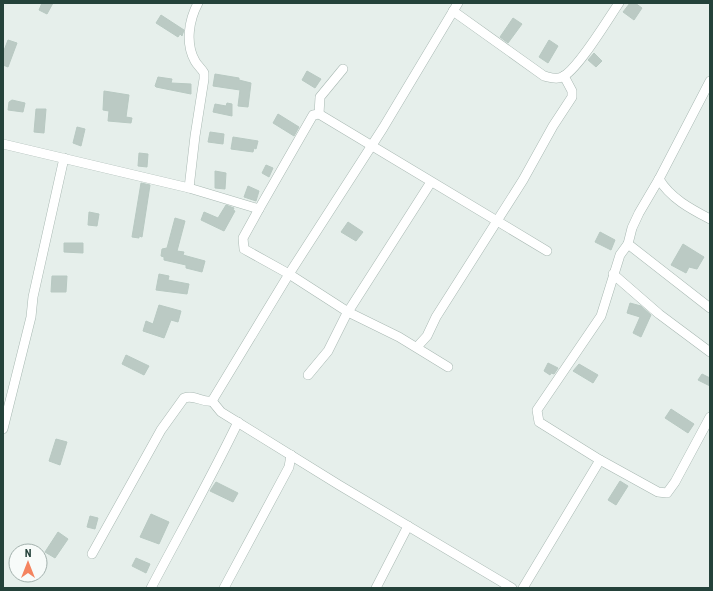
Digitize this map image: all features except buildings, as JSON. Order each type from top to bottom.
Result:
[{"type":"street","points":[[189,188],[204,79],[204,73],[195,62],[189,44],[189,34],[198,3]]},
{"type":"street","points":[[212,401],[289,274],[372,146],[455,7],[544,76],[560,78],[564,76],[591,44],[619,3]]},
{"type":"street","points":[[319,114],[320,97],[343,69]]},
{"type":"street","points":[[417,347],[427,336],[436,317],[572,97],[572,91],[564,76]]},
{"type":"street","points":[[710,81],[632,228],[628,244],[620,255],[601,316],[537,410],[539,422],[600,460],[658,492],[667,493],[675,482],[710,417]]},
{"type":"street","points":[[448,367],[417,347],[348,312],[289,274],[244,249],[243,238],[313,115],[319,114],[547,251]]},
{"type":"street","points":[[3,144],[189,188],[259,209]]},
{"type":"street","points":[[3,429],[32,317],[33,297],[64,158]]},
{"type":"street","points":[[659,179],[667,189],[687,207],[710,219]]},
{"type":"street","points":[[308,375],[328,351],[348,312],[432,182]]},
{"type":"street","points":[[628,244],[710,308]]},
{"type":"street","points":[[614,274],[659,314],[710,352]]},
{"type":"street","points":[[92,554],[161,430],[184,398],[193,396],[203,401],[212,401]]},
{"type":"street","points":[[212,401],[216,408],[238,422],[512,588]]},
{"type":"street","points":[[151,588],[190,512],[216,469],[238,422]]},
{"type":"street","points":[[224,588],[289,467],[291,455]]},
{"type":"street","points":[[523,588],[600,460]]},
{"type":"street","points":[[376,588],[408,526]]}]
